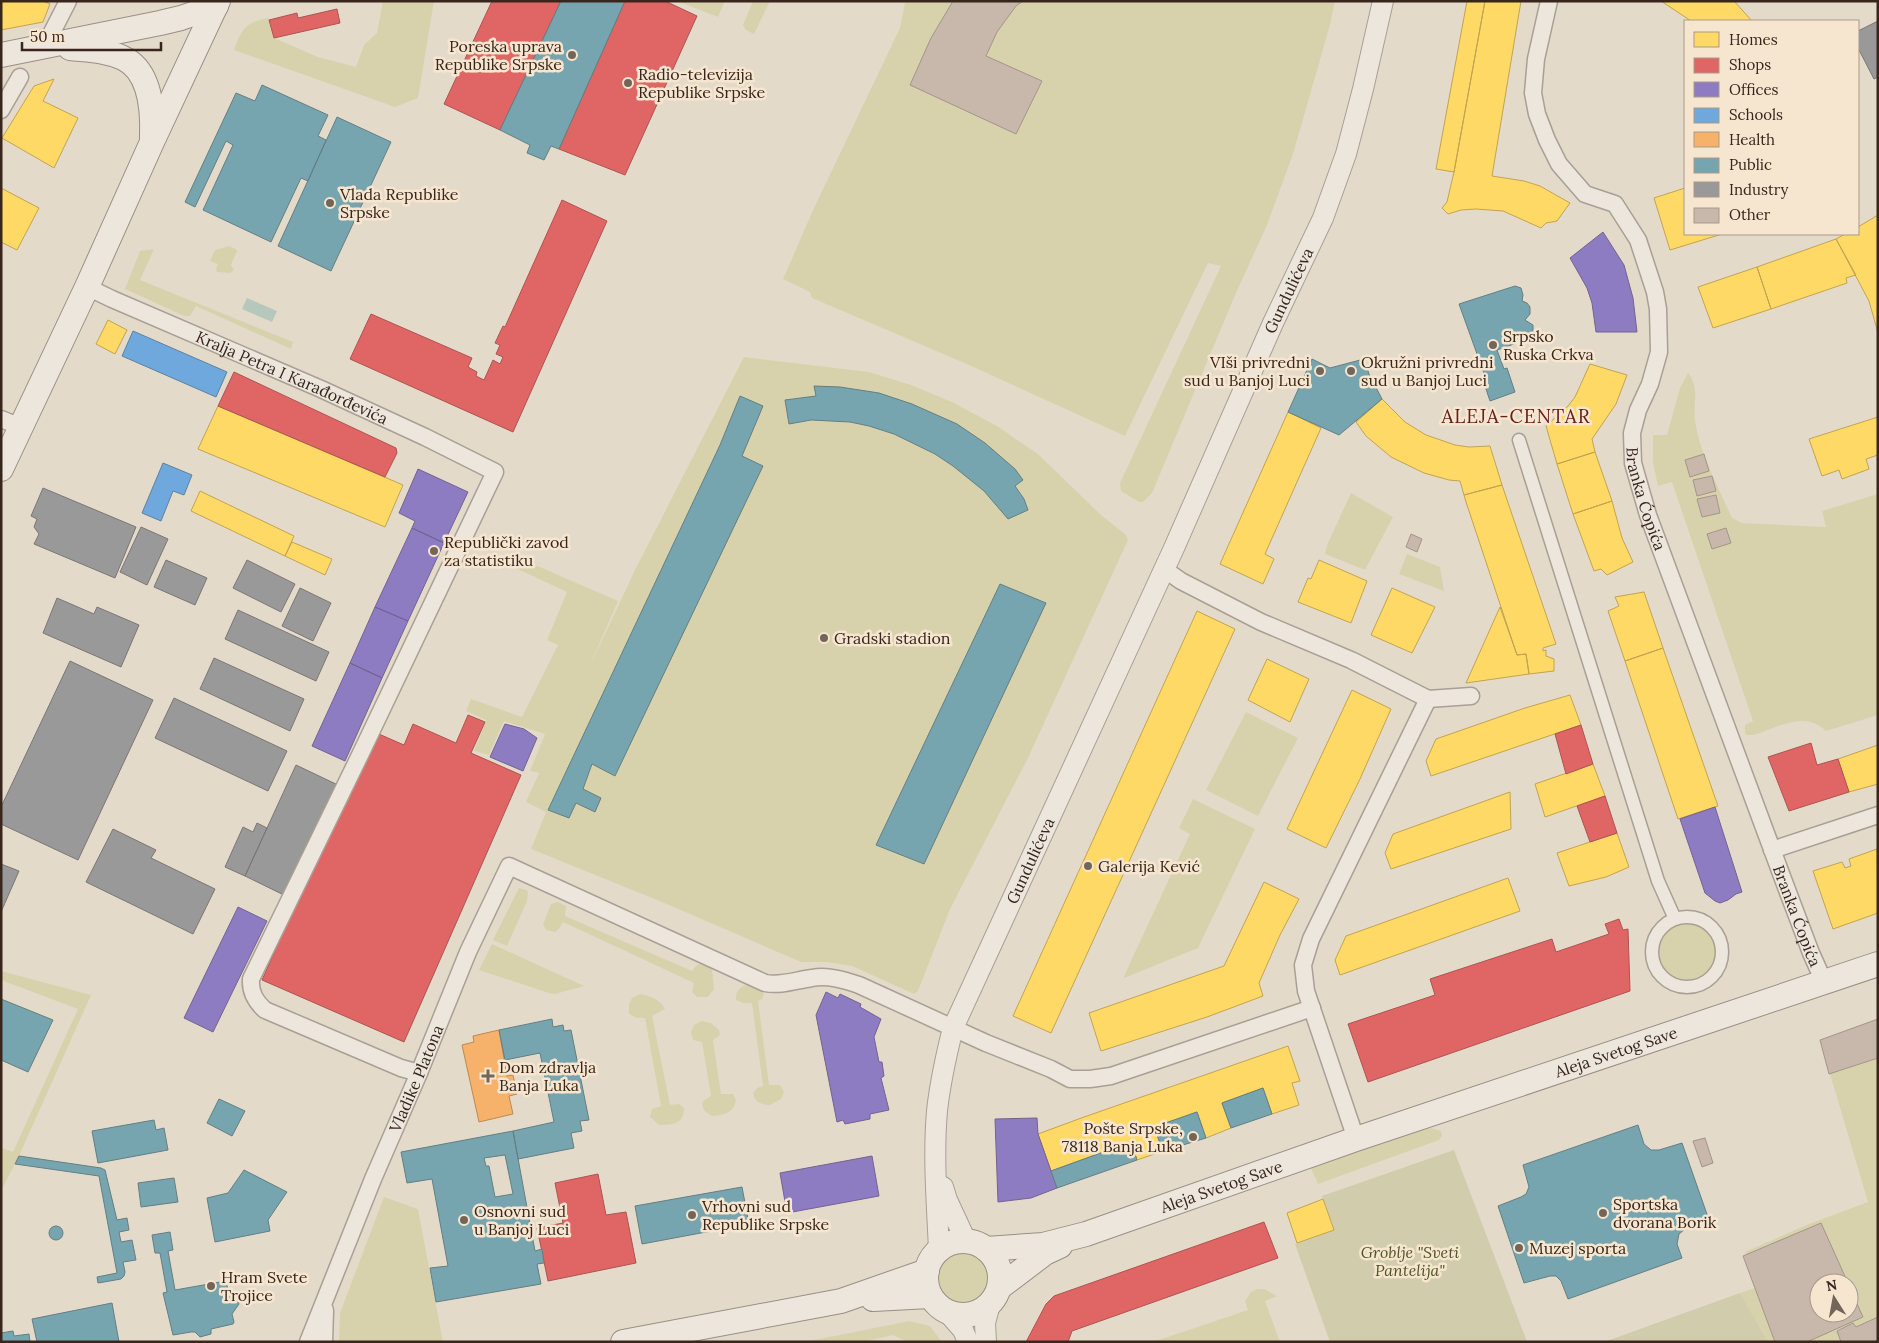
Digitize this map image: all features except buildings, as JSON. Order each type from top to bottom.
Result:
[{"type":"main road","points":[[1,54],[160,23],[181,18],[222,3]]},
{"type":"main road","points":[[1,468],[11,423],[87,287],[152,142],[222,3]]},
{"type":"main road","points":[[45,46],[97,50],[124,58],[131,64],[142,76],[147,87],[152,113],[152,142]]},
{"type":"main road","name":"Aleja Svetog Save","points":[[976,1245],[1043,1245],[1086,1234],[1356,1140],[1878,964]]},
{"type":"main road","name":"Aleja Svetog Save","points":[[995,1296],[1046,1253],[1086,1234]]},
{"type":"main road","points":[[952,1243],[976,1245],[998,1265],[1001,1277],[995,1296],[973,1314],[960,1315],[948,1313],[935,1303],[930,1296],[926,1285],[929,1263],[939,1250],[952,1243]]},
{"type":"main road","points":[[841,1301],[927,1271]]},
{"type":"main road","points":[[637,1340],[841,1301],[930,1296]]},
{"type":"street","points":[[45,46],[68,1]]},
{"type":"street","name":"Gundulićeva","points":[[939,1250],[936,1163],[937,1112],[945,1060],[953,1028],[1164,569],[1273,323],[1323,218],[1346,154],[1383,1]]},
{"type":"street","name":"Branka Ćopića","points":[[1549,1],[1536,59],[1533,93],[1537,114],[1558,164],[1585,194],[1615,204],[1638,240],[1648,267],[1658,309],[1659,352],[1650,384],[1638,410],[1632,433],[1633,463],[1648,515],[1772,850],[1824,982]]},
{"type":"street","points":[[1,110],[20,77]]},
{"type":"street","name":"Kralja Petra I Karađorđevića","points":[[87,287],[112,300],[321,389],[495,472],[251,979],[250,986],[258,1004],[265,1010],[401,1068],[419,1073]]},
{"type":"street","points":[[1518,440],[1658,881],[1675,919]]},
{"type":"street","points":[[1164,569],[1182,581],[1261,622],[1351,660],[1428,699],[1471,696]]},
{"type":"street","points":[[1356,1140],[1306,991],[1302,971],[1311,939],[1428,699]]},
{"type":"street","name":"Branka Ćopića","points":[[1772,850],[1878,815]]},
{"type":"street","name":"Vladike Platona","points":[[308,1342],[386,1147],[419,1073],[468,952],[509,866],[766,983],[775,985],[812,978],[841,979],[859,984],[953,1028]]},
{"type":"street","points":[[1686,917],[1698,918],[1709,924],[1720,939],[1723,956],[1719,968],[1712,978],[1702,985],[1690,988],[1668,983],[1660,976],[1654,966],[1651,955],[1652,944],[1657,933],[1665,924],[1675,919],[1686,917]]},
{"type":"street","points":[[953,1028],[1051,1069],[1070,1079],[1080,1080],[1111,1076],[1312,1008]]},
{"type":"street","name":"Gundulićeva","points":[[936,1163],[947,1200],[976,1245]]},
{"type":"street","name":"Vladike Platona","points":[[324,1342],[327,1293]]},
{"type":"street","points":[[986,1342],[985,1323],[995,1296]]},
{"type":"street","points":[[948,1313],[963,1330],[968,1342]]},
{"type":"shaded area","points":[[383,1],[434,1],[418,98],[395,107],[234,50],[246,27],[269,18],[274,38],[318,57],[356,67],[364,45],[377,33]]},
{"type":"shaded area","points":[[677,1],[725,1],[718,17]]},
{"type":"shaded area","points":[[753,1],[770,1],[754,34],[746,30],[743,25]]},
{"type":"shaded area","points":[[893,1],[1335,1],[1330,25],[1293,154],[1267,225],[1236,293],[1152,493],[1143,502],[1139,502],[1121,491],[1120,483],[1221,266],[1208,263],[1125,436],[969,365],[812,298],[810,292],[783,279],[814,208],[900,28],[905,3]]},
{"type":"shaded area","points":[[229,246],[237,251],[231,265],[234,270],[230,273],[217,272],[218,264],[210,261],[215,250]]},
{"type":"shaded area","points":[[154,249],[140,280],[293,342],[291,349],[196,306],[190,316],[184,316],[125,289],[140,251]]},
{"type":"shaded area","points":[[247,298],[277,311],[272,322],[242,309]]},
{"type":"shaded area","name":"Gradski stadion","points":[[744,357],[869,372],[911,385],[952,402],[997,426],[1039,455],[1101,515],[1126,535],[1128,540],[1028,758],[950,909],[918,991],[914,994],[852,966],[826,962],[801,962],[662,902],[531,849],[546,812],[526,802],[539,773],[530,771],[545,734],[504,721],[489,755],[474,751],[486,720],[466,711],[471,699],[522,717],[558,645],[547,640],[567,592],[505,563],[510,554],[618,601],[589,668],[635,570]]},
{"type":"shaded area","points":[[1688,373],[1695,390],[1697,432],[1710,470],[1732,518],[1742,523],[1826,527],[1822,511],[1878,494],[1878,715],[1826,731],[1818,725],[1800,721],[1791,722],[1754,735],[1747,735],[1745,733],[1745,725],[1753,721],[1672,482],[1658,486],[1653,463],[1653,435],[1667,435],[1680,388]]},
{"type":"shaded area","points":[[1351,493],[1393,517],[1365,570],[1325,554],[1327,545]]},
{"type":"shaded area","points":[[1407,554],[1440,567],[1444,591],[1399,574]]},
{"type":"shaded area","points":[[1246,712],[1298,738],[1258,816],[1206,790]]},
{"type":"shaded area","points":[[1193,799],[1255,829],[1198,948],[1124,978],[1190,834],[1179,828]]},
{"type":"shaded area","points":[[519,888],[528,892],[527,901],[507,946],[493,940]]},
{"type":"shaded area","points":[[558,902],[566,906],[565,916],[692,971],[699,964],[710,965],[714,989],[708,997],[697,997],[692,992],[694,983],[563,922],[555,932],[546,930],[543,924],[551,904]]},
{"type":"shaded area","points":[[1687,922],[1703,927],[1708,931],[1712,936],[1717,952],[1712,968],[1708,973],[1703,977],[1687,982],[1671,977],[1666,973],[1662,968],[1657,952],[1662,936],[1666,931],[1671,927]]},
{"type":"shaded area","points":[[492,944],[584,986],[555,994],[479,970]]},
{"type":"shaded area","points":[[1,971],[91,995],[19,1156],[1,1191],[1,1148],[13,1152],[78,1009],[1,980]]},
{"type":"shaded area","points":[[747,985],[757,987],[764,994],[762,999],[758,1001],[769,1085],[780,1085],[784,1092],[781,1099],[770,1105],[759,1102],[755,1099],[753,1093],[757,1088],[763,1086],[752,1003],[743,1003],[736,1000],[736,994],[742,987]]},
{"type":"shaded area","points":[[640,994],[658,1000],[665,1009],[652,1016],[670,1105],[679,1104],[684,1108],[684,1113],[680,1120],[669,1125],[659,1125],[650,1117],[652,1109],[661,1106],[645,1018],[637,1018],[629,1014],[629,1004],[632,998]]},
{"type":"shaded area","points":[[1878,1019],[1878,1232],[1876,1230],[1878,1236],[1878,1342],[1768,1342],[1740,1293],[1758,1287],[1745,1252],[1809,1224],[1868,1202],[1820,1040]]},
{"type":"shaded area","points":[[702,1021],[711,1023],[719,1030],[720,1035],[713,1040],[721,1094],[733,1094],[736,1100],[731,1111],[721,1115],[712,1116],[703,1108],[703,1101],[711,1096],[702,1042],[693,1040],[691,1032],[694,1025]]},
{"type":"shaded area","points":[[1431,1128],[1441,1131],[1442,1136],[1439,1140],[1318,1184],[1311,1168],[1422,1130]]},
{"type":"shaded area","points":[[384,1197],[418,1209],[443,1342],[339,1342],[340,1313]]},
{"type":"shaded area","points":[[959,1253],[969,1253],[978,1257],[986,1265],[990,1279],[986,1293],[978,1301],[969,1305],[959,1305],[950,1301],[942,1293],[938,1284],[938,1274],[942,1265],[950,1257]]},
{"type":"shaded area","points":[[1257,1289],[1264,1289],[1277,1296],[1265,1301],[1280,1342],[1153,1342],[1248,1310],[1245,1301],[1251,1292]]},
{"type":"shaded area","points":[[909,1321],[930,1326],[942,1342],[908,1342],[893,1335],[862,1342],[805,1342]]},
{"type":"green space","name":"Groblje \"Sveti Pantelija\"","points":[[1454,1150],[1527,1342],[1330,1342],[1295,1244],[1334,1230],[1322,1196]]},
{"type":"green space","points":[[1740,1293],[1768,1342],[1604,1342]]},
{"type":"place","name":"Poreska uprava Republike Srpske","points":[[572,55]]},
{"type":"place","name":"Radio-televizija Republike Srpske","points":[[628,83]]},
{"type":"place","name":"Vlada Republike Srpske","points":[[330,203]]},
{"type":"place","name":"Srpsko Ruska Crkva","points":[[1493,345]]},
{"type":"place","name":"VIši privredni sud u Banjoj Luci","points":[[1320,371]]},
{"type":"place","name":"Okružni privredni sud u Banjoj Luci","points":[[1351,371]]},
{"type":"place","name":"Republički zavod za statistiku","points":[[434,551]]},
{"type":"place","name":"Gradski stadion","points":[[824,638]]},
{"type":"place","name":"Galerija Kević","points":[[1088,866]]},
{"type":"place","name":"Dom zdravlja Banja Luka","points":[[488,1076]]},
{"type":"place","name":"Pošte Srpske, 78118 Banja Luka","points":[[1193,1137]]},
{"type":"place","name":"Sportska dvorana Borik","points":[[1603,1213]]},
{"type":"place","name":"Vrhovni sud Republike Srpske","points":[[692,1215]]},
{"type":"place","name":"Osnovni sud u Banjoj Luci","points":[[464,1220]]},
{"type":"place","name":"Muzej sporta","points":[[1519,1248]]},
{"type":"place","name":"Hram Svete Trojice","points":[[211,1286]]},
{"type":"district","name":"ALEJA-CENTAR","points":[[1516,416]]}]
